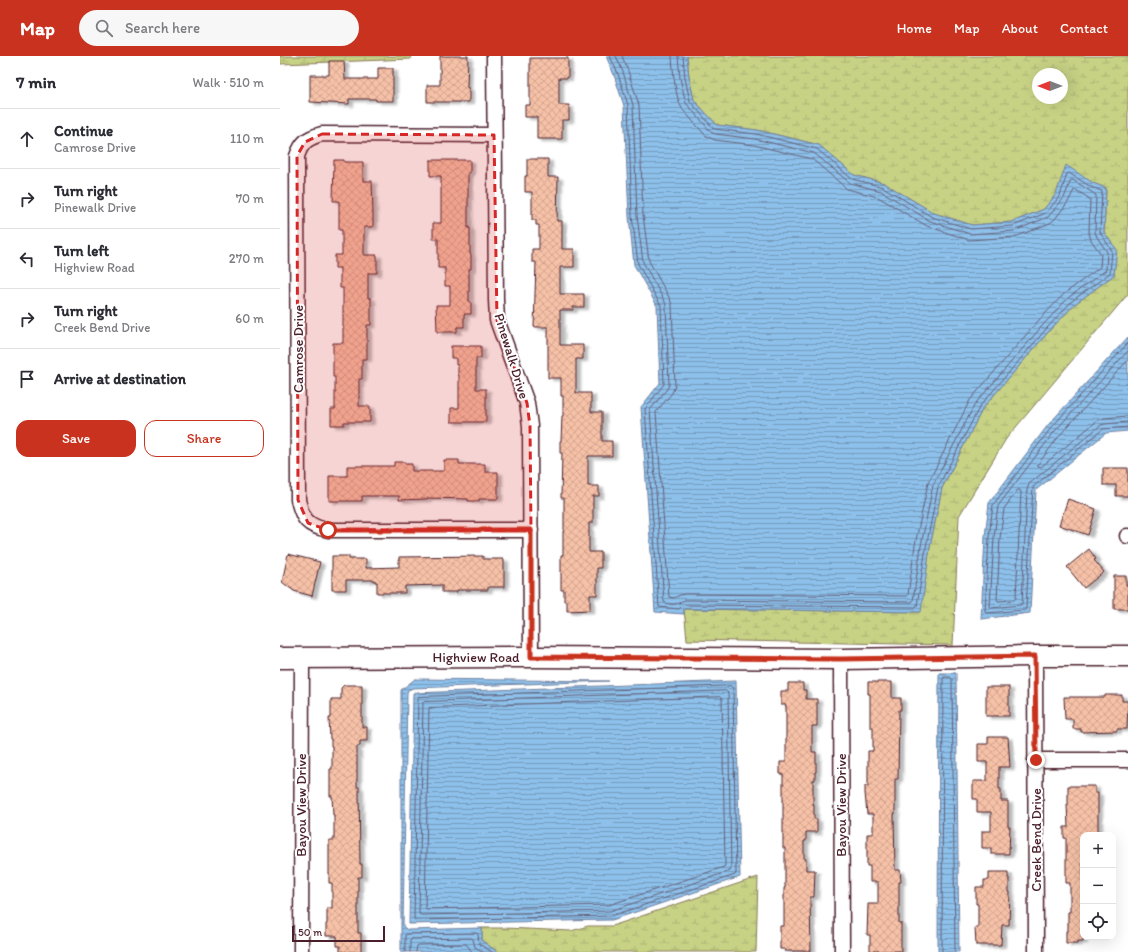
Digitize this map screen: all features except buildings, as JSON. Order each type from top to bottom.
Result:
[{"type":"street","name":"Pinewalk Drive","points":[[494,56],[497,320],[526,403],[530,426],[531,657]]},
{"type":"street","name":"Camrose Drive","points":[[494,135],[322,134],[312,137],[300,148],[297,156],[298,500],[301,513],[308,523],[316,528],[328,530],[531,530]]},
{"type":"street","name":"Creek Bend Drive","points":[[1035,656],[1036,952]]},
{"type":"street","name":"Highview Road","points":[[280,658],[531,657],[841,659],[1128,656]]},
{"type":"street","name":"Bayou View Drive","points":[[301,952],[302,658]]},
{"type":"street","name":"Bayou View Drive","points":[[841,659],[842,952]]},
{"type":"street","points":[[1036,760],[1128,760]]},
{"type":"highlighted area","points":[[322,134],[494,135],[497,320],[527,403],[530,426],[531,530],[328,530],[308,523],[298,500],[297,156],[305,142]]},
{"type":"green space","points":[[280,56],[410,56],[411,59],[280,64]]},
{"type":"green space","points":[[687,56],[1128,56],[1128,294],[1006,439],[959,516],[953,645],[687,640],[684,609],[920,612],[930,547],[942,488],[983,408],[1050,330],[1075,304],[1114,275],[1116,250],[1104,232],[1106,188],[1093,183],[1066,166],[1056,194],[1044,209],[1012,222],[972,225],[934,213],[884,183],[854,175],[819,145],[757,130],[717,125],[694,100],[689,77]]},
{"type":"green space","points":[[758,877],[756,952],[498,952],[482,941],[482,928],[571,931],[588,926],[612,926]]},
{"type":"water","points":[[606,56],[687,56],[689,77],[694,100],[717,125],[757,130],[819,145],[854,175],[884,183],[934,213],[972,225],[1012,222],[1044,209],[1056,194],[1066,165],[1093,183],[1106,188],[1104,232],[1117,250],[1114,275],[1075,304],[1050,330],[983,408],[942,488],[930,547],[921,612],[684,609],[684,614],[655,612],[641,407],[660,383],[657,306],[634,265],[629,217],[624,106]]},
{"type":"water","points":[[1128,337],[1128,431],[1106,433],[1036,490],[1030,613],[981,619],[985,536],[989,503],[1048,425]]},
{"type":"water","points":[[939,673],[956,673],[959,952],[938,952]]},
{"type":"water","points":[[415,679],[609,681],[413,688],[408,690],[403,926],[409,930],[482,928],[482,941],[498,952],[401,952],[401,690]]},
{"type":"water","points":[[736,681],[740,877],[612,920],[409,924],[413,693]]},
{"type":"route","points":[[328,530],[531,530],[531,657],[841,659],[1035,656],[1036,760]]}]
